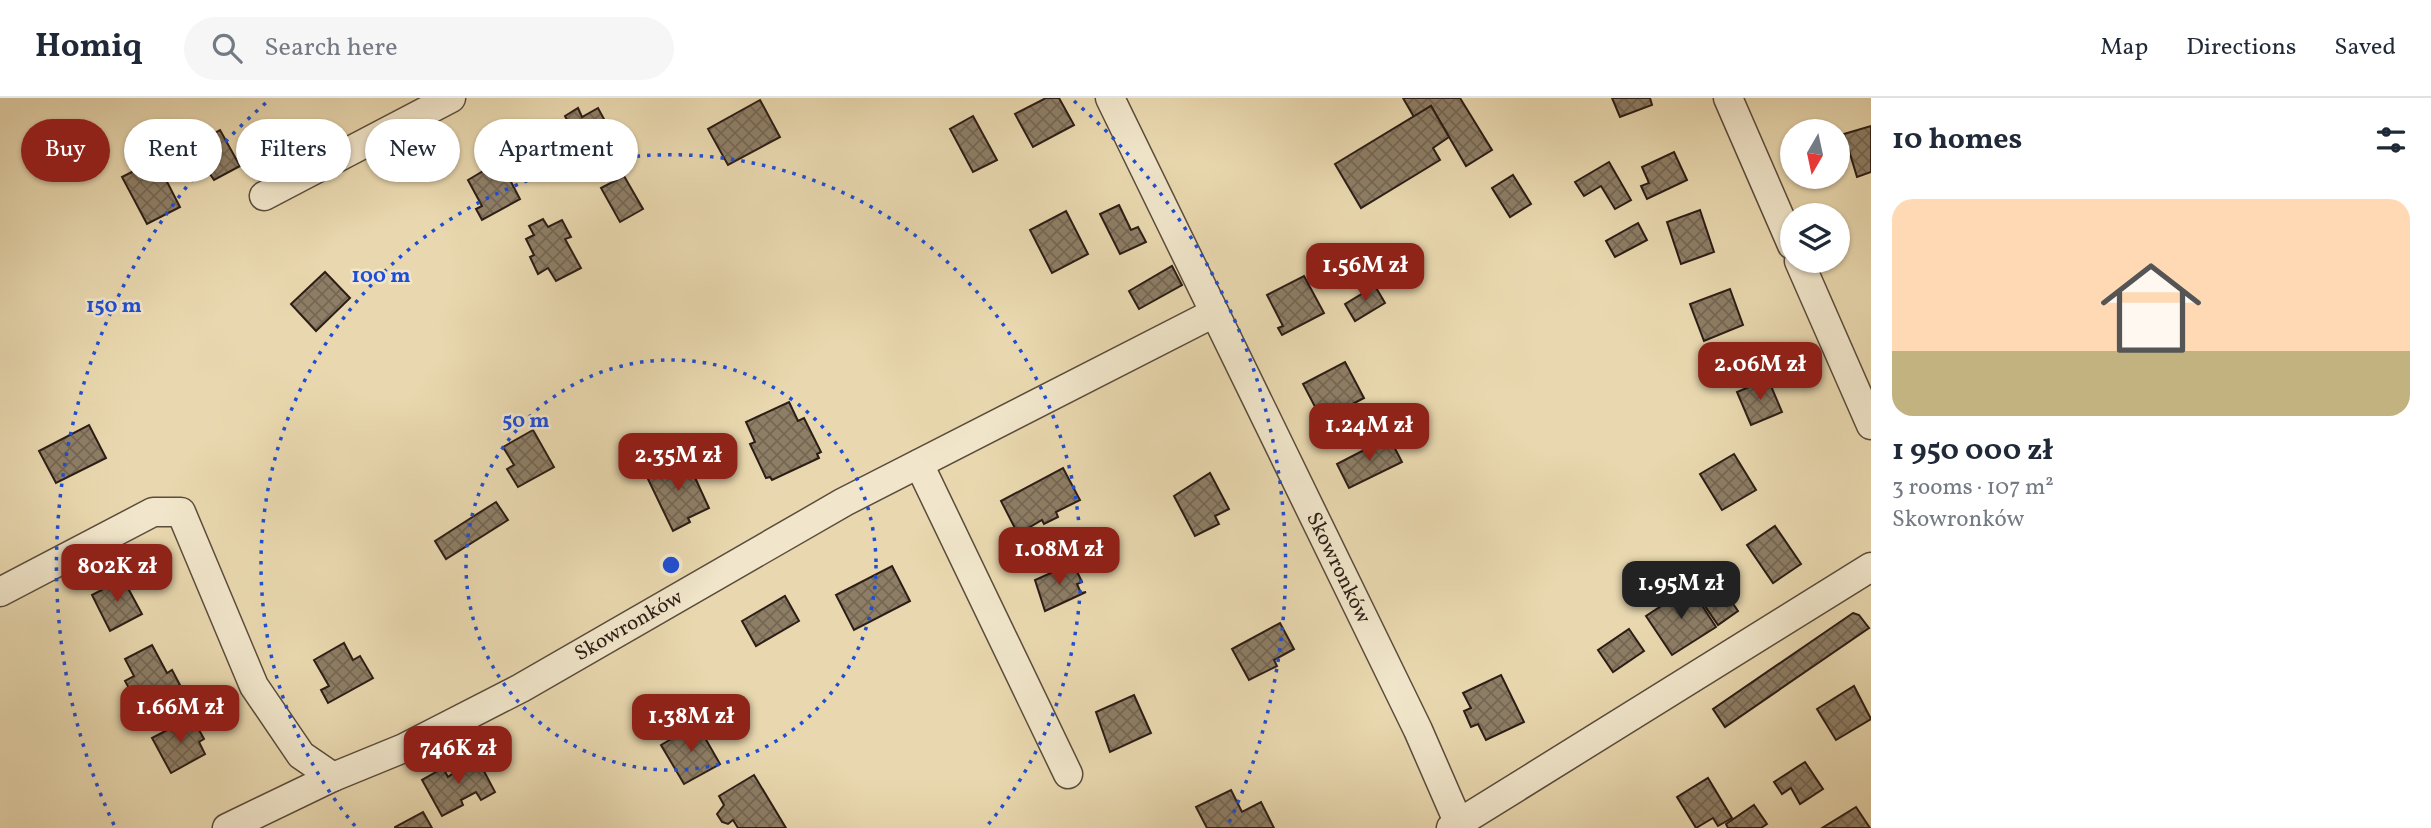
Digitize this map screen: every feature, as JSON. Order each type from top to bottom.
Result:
[{"type":"street","points":[[264,196],[451,98]]},
{"type":"street","name":"Skowronków","points":[[1110,98],[1212,314],[1418,730],[1455,826],[1871,567]]},
{"type":"street","points":[[1728,98],[1780,217]]},
{"type":"street","points":[[1804,273],[1871,425]]},
{"type":"street","name":"Skowronków","points":[[226,828],[333,777],[404,748],[521,688],[844,502],[1212,314]]},
{"type":"street","points":[[919,464],[1068,774]]},
{"type":"street","points":[[0,592],[153,512],[181,512],[254,686],[301,755],[333,777]]},
{"type":"building","points":[[1046,98],[1059,98],[1074,125],[1033,147],[1015,114]]},
{"type":"building","points":[[1403,98],[1460,98],[1492,150],[1466,166],[1431,106],[1414,117]]},
{"type":"building","points":[[1612,98],[1650,98],[1652,105],[1620,117]]},
{"type":"building","points":[[760,100],[780,137],[728,165],[708,129]]},
{"type":"building","points":[[1431,106],[1449,137],[1433,148],[1440,160],[1361,208],[1335,164]]},
{"type":"building","points":[[578,108],[582,117],[598,108],[604,119],[566,119],[565,116]]},
{"type":"building","points":[[973,116],[997,160],[973,172],[950,129]]},
{"type":"building","points":[[1871,126],[1871,172],[1857,177],[1850,154],[1850,132]]},
{"type":"building","points":[[222,134],[236,159],[236,168],[222,176]]},
{"type":"building","points":[[1674,152],[1687,180],[1647,199],[1641,186],[1649,183],[1642,167]]},
{"type":"building","points":[[1609,162],[1631,200],[1615,209],[1601,186],[1584,196],[1575,182]]},
{"type":"building","points":[[1513,175],[1531,204],[1510,217],[1492,188]]},
{"type":"building","points":[[474,176],[474,182],[511,182],[520,199],[482,220],[476,209],[482,206],[468,180]]},
{"type":"building","points":[[125,182],[167,182],[180,207],[147,224]]},
{"type":"building","points":[[612,182],[627,182],[643,209],[620,222],[601,188]]},
{"type":"building","points":[[1119,205],[1131,230],[1138,227],[1146,242],[1120,254],[1100,214]]},
{"type":"building","points":[[1700,210],[1714,252],[1681,264],[1667,222]]},
{"type":"building","points":[[1066,211],[1088,254],[1052,273],[1030,230]]},
{"type":"building","points":[[543,219],[548,227],[562,220],[571,237],[565,239],[581,268],[556,281],[548,268],[538,274],[530,257],[534,255],[526,239],[534,235],[529,226]]},
{"type":"building","points":[[1638,223],[1647,240],[1615,257],[1606,241]]},
{"type":"building","points":[[1172,266],[1182,285],[1139,309],[1129,291]]},
{"type":"building","points":[[325,272],[350,298],[316,331],[291,304]]},
{"type":"building","points":[[1304,276],[1324,313],[1282,335],[1278,328],[1283,326],[1267,295]]},
{"type":"building","points":[[1375,286],[1385,303],[1355,321],[1345,304]]},
{"type":"building","points":[[1730,289],[1743,325],[1704,341],[1690,304]]},
{"type":"building","points":[[1345,362],[1364,398],[1322,420],[1303,384]]},
{"type":"building","points":[[1768,379],[1782,412],[1751,425],[1737,392]]},
{"type":"building","points":[[789,402],[798,421],[804,418],[821,452],[817,454],[819,458],[772,480],[770,477],[766,478],[750,444],[755,442],[746,422]]},
{"type":"building","points":[[89,425],[106,458],[56,483],[39,451]]},
{"type":"building","points":[[533,430],[554,467],[518,487],[507,469],[514,465],[503,447]]},
{"type":"building","points":[[1389,437],[1402,462],[1349,488],[1337,464]]},
{"type":"building","points":[[1734,454],[1756,490],[1722,510],[1700,474]]},
{"type":"building","points":[[686,458],[709,508],[688,518],[690,522],[673,531],[647,477]]},
{"type":"building","points":[[1063,468],[1080,500],[1056,512],[1058,517],[1044,524],[1042,520],[1018,534],[1001,501]]},
{"type":"building","points":[[1210,473],[1229,509],[1215,516],[1219,524],[1195,536],[1174,496]]},
{"type":"building","points":[[496,502],[508,520],[446,559],[435,541]]},
{"type":"building","points":[[1775,526],[1801,564],[1773,583],[1747,545]]},
{"type":"building","points":[[1073,563],[1082,582],[1077,584],[1081,593],[1086,592],[1045,611],[1035,580]]},
{"type":"building","points":[[892,566],[910,601],[854,630],[836,595]]},
{"type":"building","points":[[1709,569],[1738,611],[1718,625],[1689,583]]},
{"type":"building","points":[[128,576],[134,587],[129,590],[142,614],[110,631],[92,595]]},
{"type":"building","points":[[1690,587],[1716,627],[1672,655],[1646,616]]},
{"type":"building","points":[[785,596],[799,621],[756,646],[742,621]]},
{"type":"building","points":[[1853,613],[1859,615],[1869,628],[1725,727],[1713,709]]},
{"type":"building","points":[[1280,623],[1294,649],[1274,660],[1277,666],[1249,680],[1232,649]]},
{"type":"building","points":[[1629,629],[1644,651],[1613,672],[1598,650]]},
{"type":"building","points":[[344,643],[353,660],[360,656],[373,678],[328,703],[321,690],[329,686],[314,660]]},
{"type":"building","points":[[152,645],[167,673],[172,670],[180,685],[138,705],[125,681],[134,676],[125,659]]},
{"type":"building","points":[[1501,675],[1524,722],[1486,740],[1478,724],[1471,727],[1464,711],[1471,708],[1463,693]]},
{"type":"building","points":[[1854,686],[1871,719],[1836,740],[1817,709]]},
{"type":"building","points":[[1134,695],[1151,733],[1110,752],[1096,712]]},
{"type":"building","points":[[192,717],[204,739],[199,742],[205,754],[171,773],[152,738]]},
{"type":"building","points":[[697,724],[720,764],[684,784],[661,745]]},
{"type":"building","points":[[476,756],[495,792],[481,800],[476,792],[461,800],[463,805],[442,816],[422,780],[443,768],[448,777]]},
{"type":"building","points":[[1805,762],[1823,789],[1800,804],[1791,788],[1782,794],[1774,782]]},
{"type":"building","points":[[754,775],[786,828],[738,828],[733,820],[728,824],[722,822],[717,814],[724,805],[719,796]]},
{"type":"building","points":[[1708,778],[1732,818],[1718,826],[1713,818],[1696,828],[1677,797]]},
{"type":"building","points":[[1231,790],[1242,812],[1261,802],[1274,828],[1207,828],[1196,807]]},
{"type":"building","points":[[1754,805],[1767,824],[1761,828],[1728,828],[1726,824]]},
{"type":"building","points":[[1856,807],[1870,828],[1822,828]]},
{"type":"building","points":[[423,812],[432,828],[395,828],[395,827]]}]
